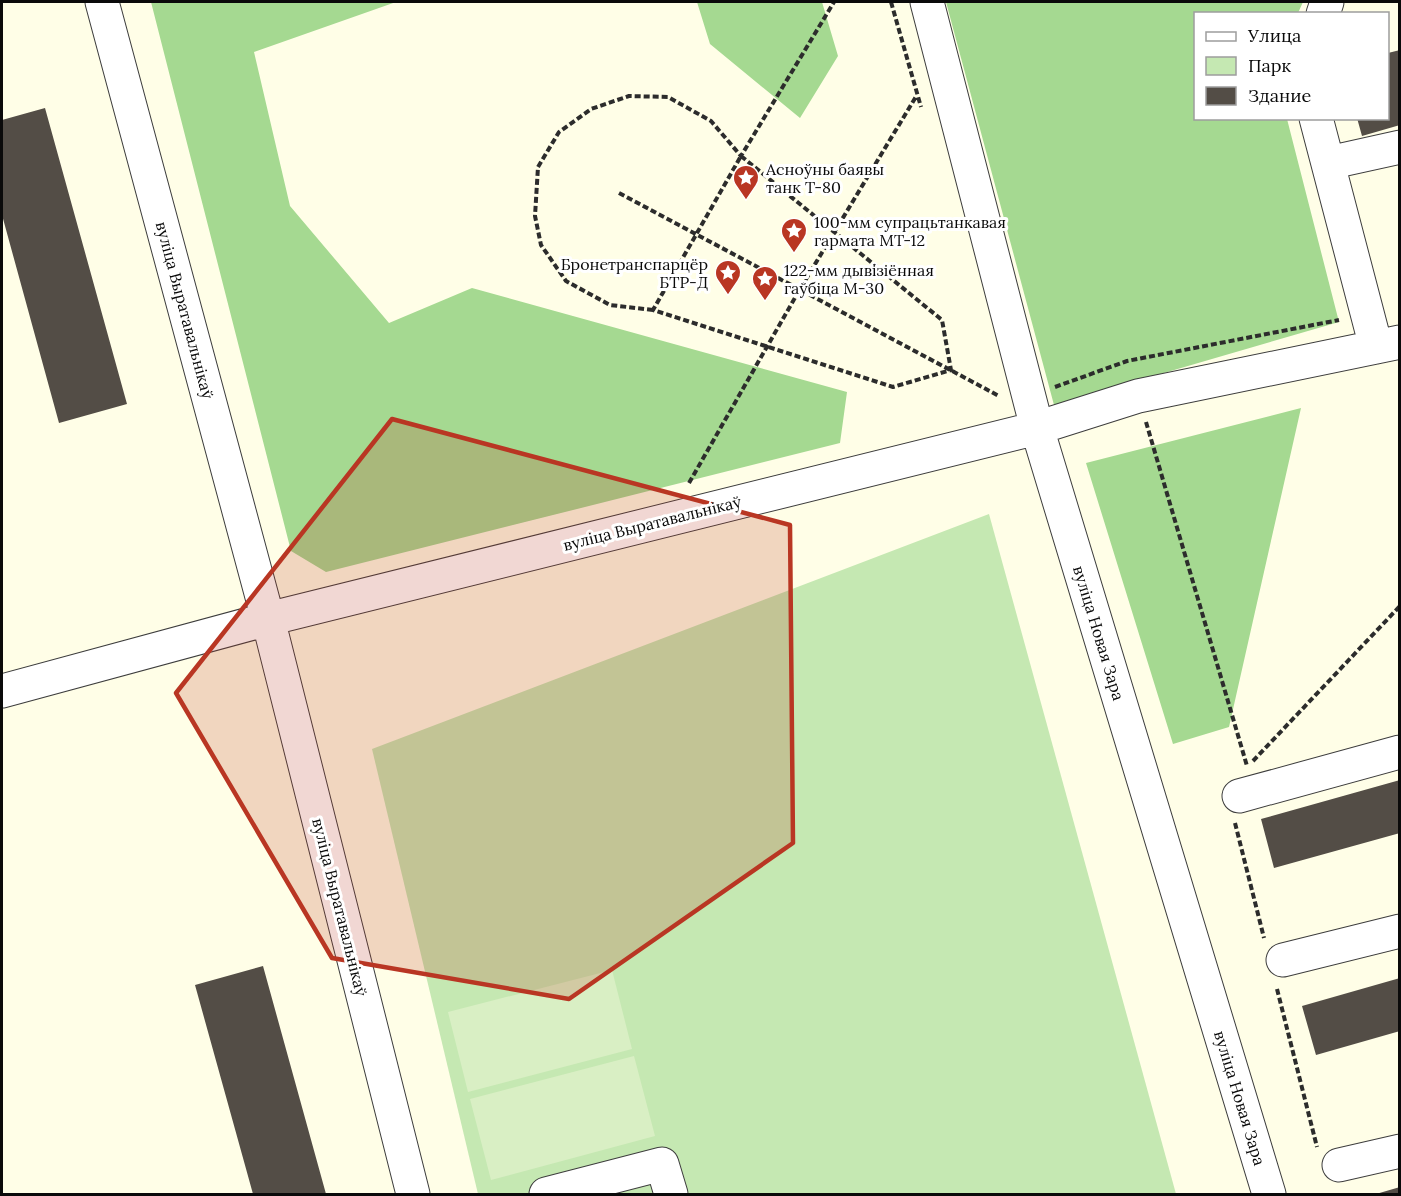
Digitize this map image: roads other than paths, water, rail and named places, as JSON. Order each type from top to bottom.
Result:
[{"type":"street","name":"вуліца Выратавальнікаў","points":[[102,2],[268,619],[413,1194]]},
{"type":"street","name":"вуліца Новая Зара","points":[[927,2],[1037,428],[1269,1194]]},
{"type":"street","points":[[1037,428],[1138,396],[1388,344],[1328,163],[1317,120]]},
{"type":"street","points":[[1328,163],[1400,147]]},
{"type":"street","name":"вуліца Выратавальнікаў","points":[[268,619],[1037,428]]},
{"type":"street","points":[[2,691],[268,619]]},
{"type":"street","points":[[1240,787],[1400,752]]},
{"type":"street","points":[[1275,962],[1400,931]]},
{"type":"street","points":[[1329,1162],[1400,1151]]},
{"type":"street","points":[[546,1194],[662,1164],[671,1194]]},
{"type":"place","name":"Асноўны баявы танк Т-80","points":[[746,201]]},
{"type":"place","name":"100-мм супрацьтанкавая гармата МТ-12","points":[[794,254]]},
{"type":"place","name":"Бронетранспарцёр БТР-Д","points":[[728,296]]},
{"type":"place","name":"122-мм дывізіённая гаўбіца М-30","points":[[765,302]]}]
